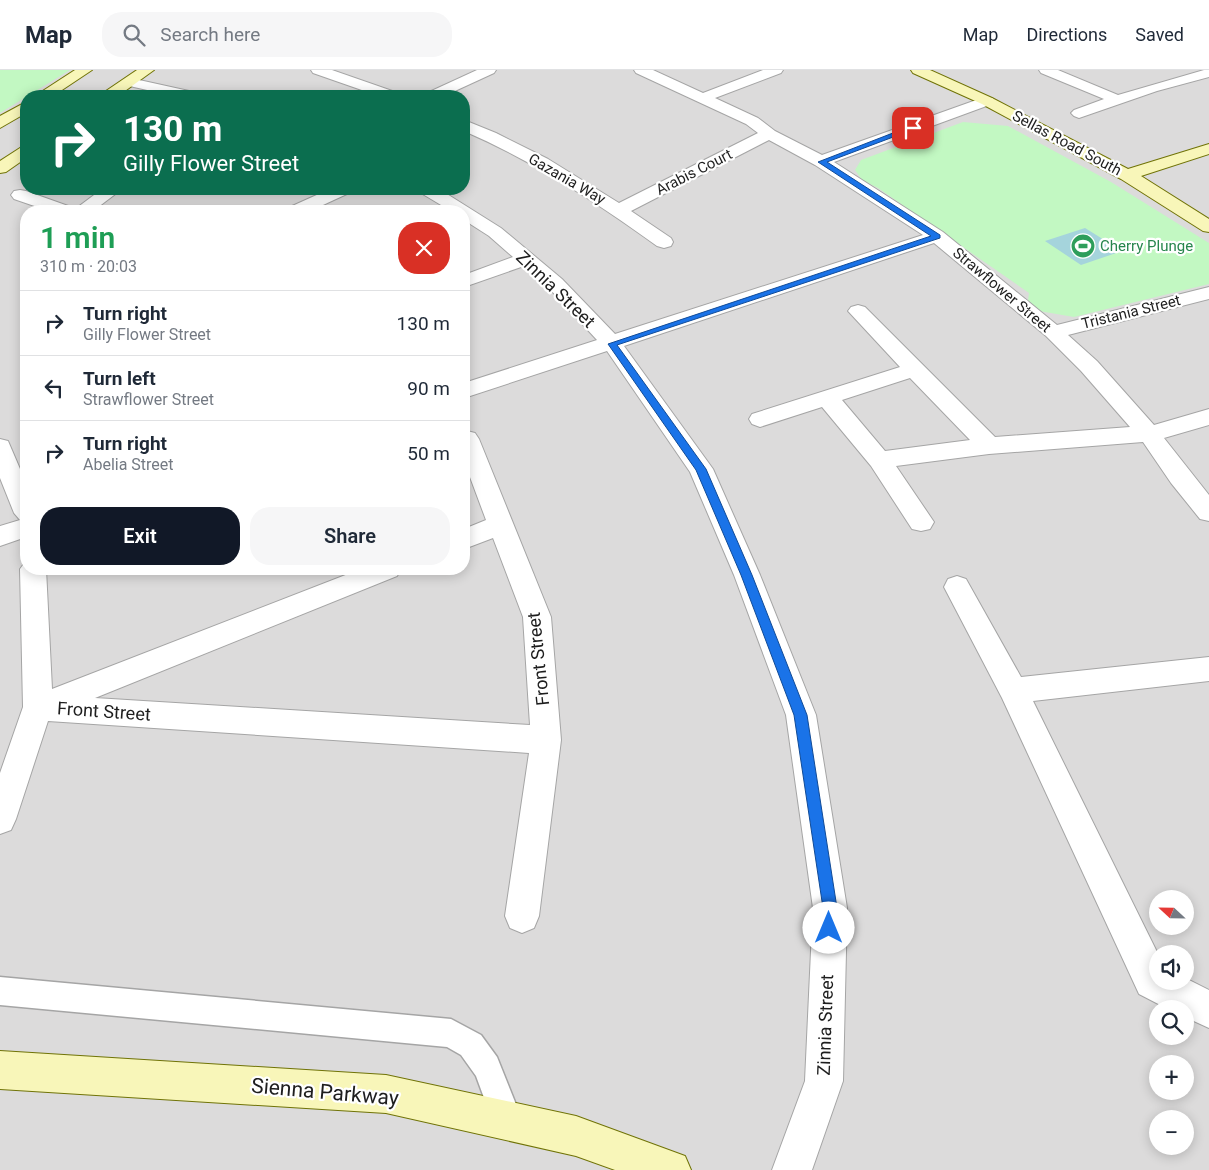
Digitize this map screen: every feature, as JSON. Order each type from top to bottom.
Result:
[{"type":"street","points":[[52,90],[84,70]]},
{"type":"street","points":[[117,90],[147,70]]},
{"type":"street","points":[[318,70],[376,90]]},
{"type":"street","points":[[445,90],[489,70]]},
{"type":"street","name":"Strawflower Street","points":[[641,70],[752,121],[768,134],[822,162],[868,190],[937,236],[1053,332],[1089,366],[1149,434],[1180,477],[1209,512]]},
{"type":"street","points":[[703,98],[776,70]]},
{"type":"street","name":"Sellas Road South","points":[[918,70],[987,100],[1127,175],[1209,227]]},
{"type":"street","points":[[1046,70],[1118,100]]},
{"type":"street","points":[[1178,70],[1202,75]]},
{"type":"street","points":[[1078,112],[1202,75]]},
{"type":"street","points":[[130,82],[166,90]]},
{"type":"street","points":[[822,162],[987,100]]},
{"type":"street","points":[[0,123],[20,111]]},
{"type":"street","name":"Gazania Way","points":[[470,128],[495,138],[619,210],[664,242]]},
{"type":"street","name":"Arabis Court","points":[[619,210],[768,134]]},
{"type":"street","points":[[1127,175],[1209,149]]},
{"type":"street","points":[[0,168],[20,155]]},
{"type":"street","points":[[20,195],[48,205]]},
{"type":"street","points":[[90,205],[105,195]]},
{"type":"street","points":[[309,205],[329,195]]},
{"type":"street","name":"Zinnia Street","points":[[436,195],[452,205]]},
{"type":"street","name":"Zinnia Street","points":[[470,216],[495,232],[555,283],[612,344],[701,469],[747,575],[801,715],[830,908],[824,1081],[792,1170]]},
{"type":"street","points":[[470,389],[937,236]]},
{"type":"street","points":[[470,279],[526,259]]},
{"type":"street","name":"Tristania Street","points":[[1053,332],[1209,293]]},
{"type":"street","points":[[858,311],[989,446]]},
{"type":"street","points":[[760,420],[915,369]]},
{"type":"street","points":[[828,399],[879,460],[922,522]]},
{"type":"street","points":[[879,460],[989,446],[1149,434],[1209,417]]},
{"type":"street","points":[[0,446],[20,497]]},
{"type":"street","name":"Front Street","points":[[470,446],[537,617],[546,740],[522,916]]},
{"type":"street","points":[[470,537],[501,524]]},
{"type":"street","points":[[0,536],[20,530]]},
{"type":"street","points":[[0,819],[38,707],[33,575]]},
{"type":"street","name":"Front Street","points":[[38,707],[373,575]]},
{"type":"street","points":[[957,587],[1013,691],[1152,981],[1209,1010]]},
{"type":"street","points":[[1013,691],[1209,669]]},
{"type":"street","name":"Front Street","points":[[38,707],[546,740]]},
{"type":"street","name":"Sienna Parkway","points":[[0,1070],[386,1094],[576,1136],[671,1170]]},
{"type":"lane","points":[[0,992],[451,1033],[471,1045],[487,1067],[508,1122]]},
{"type":"shaded area","points":[[0,70],[1209,70],[1209,1170],[0,1170]]},
{"type":"green space","points":[[0,70],[70,70],[37,90],[20,90],[20,101],[0,113]]},
{"type":"green space","points":[[963,122],[1008,126],[1111,182],[1209,243],[1209,284],[1074,317],[1039,311],[1028,301],[1029,293],[878,188],[862,180],[855,170],[861,160]]},
{"type":"water","name":"Cherry Plunge","points":[[1085,228],[1122,251],[1081,265],[1045,241]]},
{"type":"place","name":"Cherry Plunge","points":[[1083,246]]},
{"type":"route","points":[[829,928],[830,908],[801,715],[747,575],[701,469],[612,344],[937,236],[822,162],[913,128]]}]
